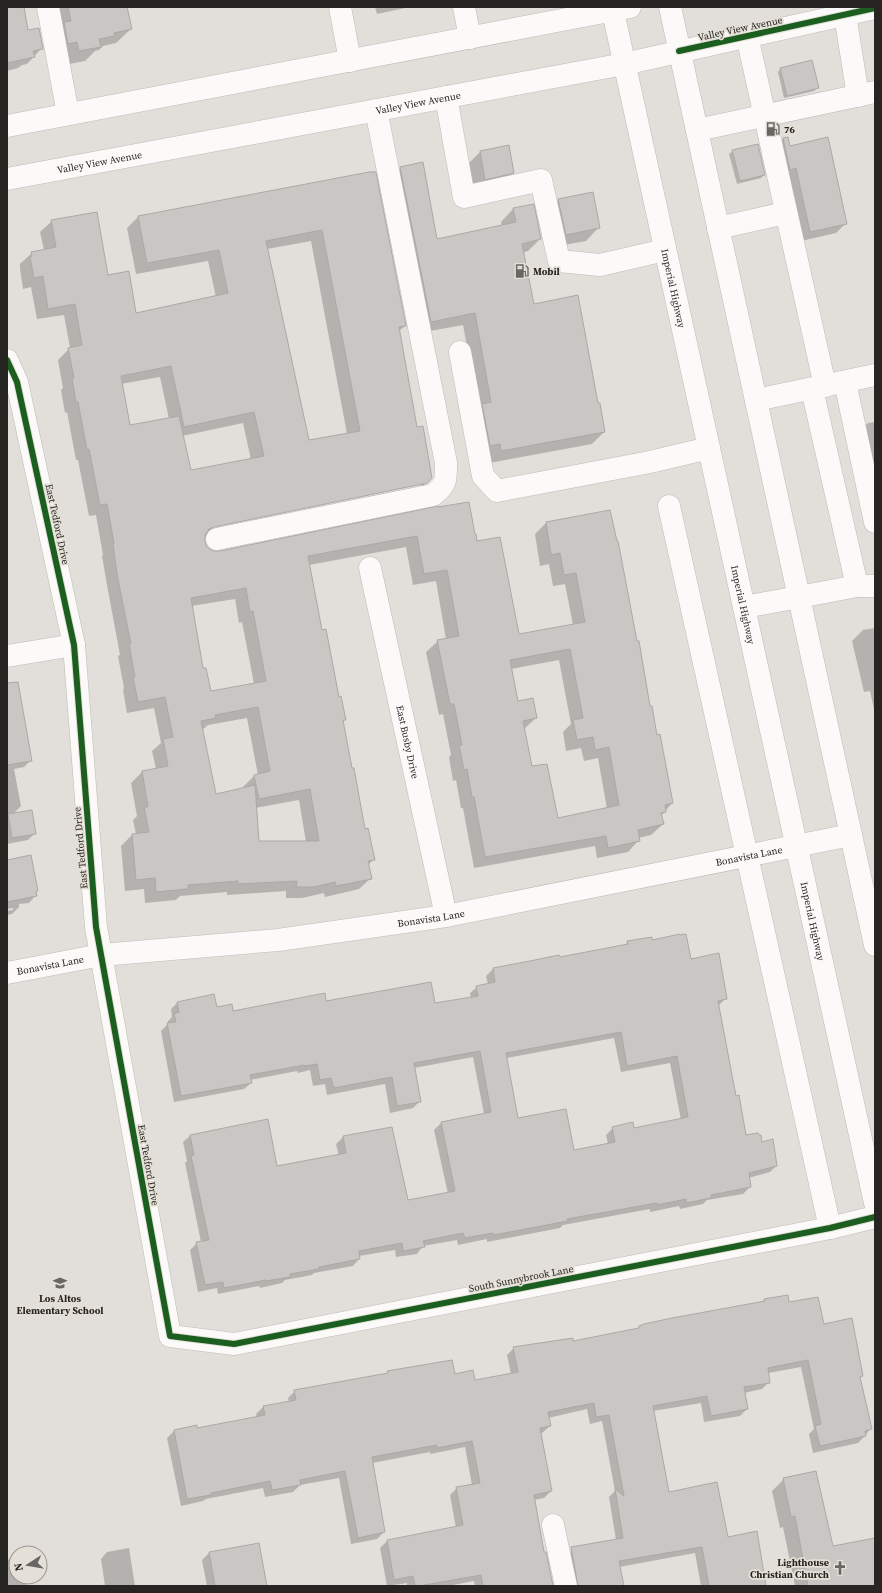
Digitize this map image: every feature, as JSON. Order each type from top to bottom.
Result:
[{"type":"main road","points":[[48,7],[68,114]]},
{"type":"main road","points":[[340,7],[350,61]]},
{"type":"main road","points":[[464,7],[470,38]]},
{"type":"main road","points":[[670,7],[875,945]]},
{"type":"main road","points":[[7,126],[470,38],[618,8]]},
{"type":"main road","name":"Imperial Highway","points":[[618,8],[624,64],[875,1203]]},
{"type":"main road","name":"Valley View Avenue","points":[[7,179],[624,64],[875,8]]},
{"type":"main road","points":[[697,130],[867,94],[845,15]]},
{"type":"main road","points":[[744,607],[866,586],[827,386],[785,213],[746,36]]},
{"type":"main road","points":[[446,97],[464,197],[541,180],[559,261],[600,265],[665,250]]},
{"type":"main road","points":[[217,539],[434,495],[442,488],[446,480],[446,463],[376,110]]},
{"type":"main road","points":[[718,228],[785,213]]},
{"type":"main road","points":[[460,352],[482,476],[497,491],[650,462],[709,448]]},
{"type":"main road","name":"East Tedford Drive","points":[[7,360],[17,382],[74,645],[96,927],[170,1336]]},
{"type":"main road","points":[[756,400],[875,375]]},
{"type":"main road","points":[[827,386],[875,522]]},
{"type":"main road","points":[[669,506],[830,1228]]},
{"type":"main road","name":"East Busby Drive","points":[[370,568],[446,916]]},
{"type":"main road","points":[[7,656],[74,645]]},
{"type":"main road","name":"Bonavista Lane","points":[[7,972],[101,955],[278,940],[446,916],[748,857],[851,835]]},
{"type":"main road","name":"South Sunnybrook Lane","points":[[170,1336],[234,1344],[830,1228],[875,1217]]},
{"type":"main road","points":[[553,1525],[566,1586]]},
{"type":"building","points":[[7,7],[24,7],[28,30],[39,28],[43,49],[33,51],[35,57],[7,63]]},
{"type":"building","points":[[68,7],[127,7],[132,29],[114,33],[115,36],[99,39],[101,47],[79,51],[77,42],[68,44],[64,22],[71,21]]},
{"type":"building","points":[[812,60],[819,88],[787,96],[780,68]]},
{"type":"building","points":[[788,137],[790,146],[828,137],[847,224],[810,232],[796,168],[790,170],[783,138]]},
{"type":"building","points":[[758,144],[765,175],[740,181],[732,150]]},
{"type":"building","points":[[509,145],[514,173],[485,180],[480,151]]},
{"type":"building","points":[[423,162],[437,239],[516,222],[513,208],[534,204],[541,239],[522,244],[534,304],[578,295],[598,403],[600,403],[605,432],[501,451],[500,444],[490,446],[482,404],[491,402],[475,313],[431,322],[400,167]]},
{"type":"building","points":[[369,172],[376,172],[406,326],[399,327],[417,427],[423,426],[432,478],[427,483],[214,527],[209,529],[205,535],[207,547],[213,551],[220,551],[438,506],[469,502],[477,541],[500,537],[519,634],[585,622],[576,573],[564,575],[560,553],[551,555],[546,522],[610,510],[618,541],[637,641],[639,641],[650,706],[652,706],[657,735],[660,734],[673,803],[665,805],[666,812],[661,813],[664,824],[638,830],[640,841],[608,848],[606,836],[485,857],[474,797],[472,797],[467,769],[464,770],[459,745],[462,745],[454,704],[450,704],[437,640],[459,636],[447,570],[424,574],[417,536],[308,556],[322,630],[326,629],[339,697],[341,696],[346,720],[343,720],[352,768],[354,768],[365,829],[368,828],[375,860],[368,861],[372,879],[336,886],[335,882],[314,887],[296,887],[297,881],[238,884],[238,881],[188,885],[188,889],[156,892],[155,878],[136,880],[132,834],[149,832],[144,807],[148,807],[142,771],[168,766],[163,739],[173,737],[165,697],[138,702],[129,644],[131,644],[117,574],[114,543],[107,504],[100,505],[89,449],[87,450],[72,378],[74,378],[68,348],[82,345],[75,304],[48,309],[43,276],[34,278],[30,257],[32,256],[31,252],[56,247],[51,220],[97,212],[108,275],[129,271],[136,313],[228,293],[219,250],[147,263],[138,216]],"holes":[[[322,230],[360,431],[309,440],[266,241]],[[171,366],[184,427],[254,412],[264,456],[191,470],[179,416],[130,425],[121,376]],[[246,588],[250,612],[253,611],[266,681],[211,691],[206,668],[203,668],[191,598]],[[570,649],[583,718],[573,720],[577,740],[593,737],[595,750],[609,747],[619,805],[558,818],[547,764],[532,766],[523,721],[537,718],[533,698],[518,701],[510,660]],[[258,707],[270,771],[254,775],[259,799],[310,789],[319,841],[259,841],[255,785],[216,794],[201,721],[216,718],[215,715]]]},
{"type":"building","points":[[593,192],[600,228],[566,235],[558,199]]},
{"type":"building","points":[[18,682],[32,761],[7,765],[7,683]]},
{"type":"building","points":[[32,810],[36,834],[12,838],[8,814]]},
{"type":"building","points":[[31,855],[38,891],[36,891],[37,896],[7,902],[7,860]]},
{"type":"building","points":[[686,934],[691,959],[719,953],[727,999],[718,1001],[736,1096],[739,1095],[746,1135],[758,1133],[761,1135],[762,1142],[773,1139],[777,1166],[749,1173],[751,1187],[711,1195],[711,1198],[686,1203],[686,1199],[657,1205],[657,1203],[567,1219],[568,1221],[494,1235],[493,1233],[465,1238],[463,1233],[423,1241],[425,1247],[403,1251],[402,1243],[359,1251],[360,1259],[290,1274],[290,1277],[224,1288],[223,1282],[205,1285],[196,1242],[209,1240],[191,1156],[194,1155],[190,1135],[268,1119],[277,1166],[346,1153],[343,1136],[392,1127],[408,1200],[455,1191],[441,1122],[491,1112],[480,1051],[414,1063],[421,1102],[397,1106],[392,1077],[334,1088],[331,1078],[320,1080],[317,1064],[250,1075],[252,1083],[181,1096],[167,1023],[176,1022],[174,1014],[179,1012],[177,1002],[214,994],[217,1007],[232,1004],[233,1011],[325,993],[326,1001],[431,982],[435,1003],[478,996],[476,986],[495,982],[493,968],[559,955],[560,957],[628,944],[627,941],[652,937],[652,940]],"holes":[[[621,1032],[627,1066],[677,1056],[688,1117],[634,1128],[633,1122],[612,1127],[615,1142],[574,1150],[566,1109],[518,1118],[506,1053]]]},
{"type":"building","points":[[788,1295],[789,1302],[818,1297],[824,1324],[852,1318],[863,1376],[860,1377],[872,1429],[865,1431],[866,1436],[820,1446],[815,1426],[821,1424],[808,1360],[768,1368],[770,1383],[744,1387],[748,1409],[711,1416],[707,1396],[653,1406],[669,1492],[717,1482],[728,1537],[757,1531],[766,1586],[709,1586],[702,1547],[619,1561],[624,1586],[578,1586],[571,1547],[623,1538],[615,1489],[624,1496],[609,1415],[596,1417],[594,1403],[548,1412],[551,1426],[540,1428],[552,1491],[534,1495],[544,1552],[546,1552],[553,1586],[483,1586],[481,1575],[419,1586],[415,1586],[413,1576],[394,1580],[387,1540],[463,1525],[456,1487],[480,1483],[472,1441],[437,1448],[437,1445],[372,1457],[385,1532],[358,1538],[345,1471],[300,1480],[301,1485],[272,1490],[270,1481],[187,1499],[174,1430],[197,1425],[197,1428],[265,1415],[263,1406],[296,1400],[294,1390],[388,1373],[387,1371],[452,1360],[455,1374],[473,1370],[475,1380],[518,1372],[513,1347],[573,1338],[573,1341],[639,1328],[639,1326],[644,1324],[672,1318],[765,1301],[764,1299]]},
{"type":"building","points":[[816,1471],[833,1546],[875,1538],[875,1586],[808,1586],[795,1516],[791,1517],[783,1478]]},
{"type":"building","points":[[259,1543],[267,1586],[215,1586],[209,1552]]},
{"type":"cycle path","points":[[679,51],[875,8]]},
{"type":"cycle path","points":[[7,360],[17,382],[74,645],[96,927],[170,1336],[234,1344],[830,1228],[875,1217]]},
{"type":"place","name":"76","points":[[773,129]]},
{"type":"place","name":"Mobil","points":[[522,271]]},
{"type":"place","name":"Los Altos Elementary School","points":[[60,1283]]},
{"type":"place","name":"Lighthouse Christian Church","points":[[840,1568]]}]
